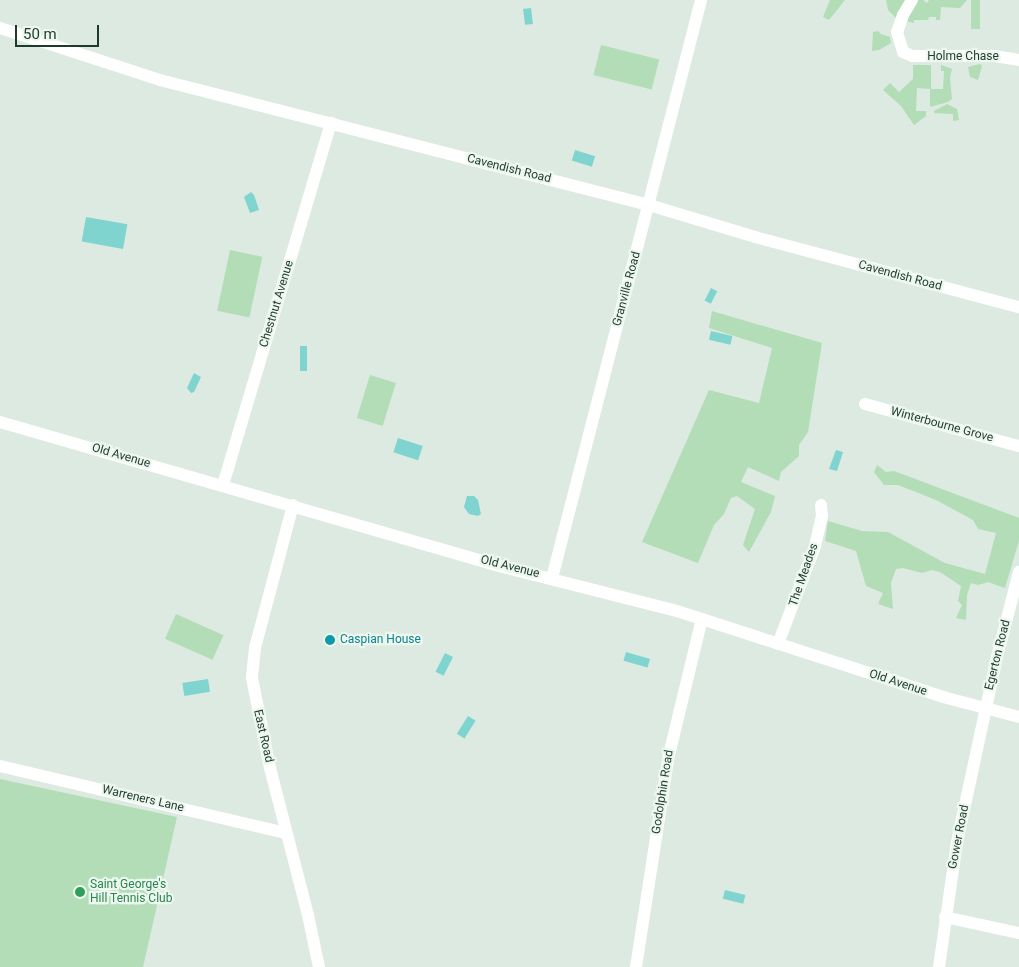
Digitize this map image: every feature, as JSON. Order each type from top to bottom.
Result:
[{"type":"street","name":"Granville Road","points":[[552,578],[701,0]]},
{"type":"street","name":"Holme Chase","points":[[912,0],[903,15],[897,32],[903,52],[912,56],[994,56],[1019,60]]},
{"type":"street","name":"Cavendish Road","points":[[0,28],[160,80],[649,205],[764,239],[1019,307]]},
{"type":"street","name":"Chestnut Avenue","points":[[223,485],[331,123]]},
{"type":"street","name":"Winterbourne Grove","points":[[865,404],[1019,446]]},
{"type":"street","name":"Old Avenue","points":[[0,422],[503,566],[702,619],[985,709],[1019,718]]},
{"type":"street","name":"East Road","points":[[293,505],[255,648],[252,678],[286,833],[308,915],[319,967]]},
{"type":"street","name":"The Meades","points":[[778,644],[814,546],[822,516],[821,505]]},
{"type":"street","name":"Egerton Road","points":[[985,709],[1019,574]]},
{"type":"street","name":"Godolphin Road","points":[[636,967],[669,755],[702,619]]},
{"type":"street","name":"Gower Road","points":[[938,967],[957,842],[985,709]]},
{"type":"street","name":"Warreners Lane","points":[[0,766],[286,833]]},
{"type":"street","points":[[945,917],[1019,933]]},
{"type":"green space","points":[[830,0],[845,0],[829,20],[823,17]]},
{"type":"green space","points":[[886,0],[923,0],[927,3],[929,0],[967,0],[960,8],[941,7],[940,20],[936,20],[936,17],[929,17],[928,20],[914,20],[914,23],[896,18],[888,10]]},
{"type":"green space","points":[[971,0],[980,0],[980,29],[971,29]]},
{"type":"green space","points":[[878,31],[890,37],[891,43],[879,50],[872,51],[873,32]]},
{"type":"green space","points":[[601,45],[659,60],[652,90],[594,75]]},
{"type":"green space","points":[[980,64],[982,66],[978,80],[970,77],[968,67]]},
{"type":"green space","points":[[913,65],[931,65],[931,89],[943,89],[944,71],[941,71],[941,65],[952,69],[950,78],[952,99],[948,102],[930,107],[930,89],[917,88],[916,111],[926,111],[926,116],[914,125],[901,106],[883,90],[890,83],[899,92],[913,79]]},
{"type":"green space","points":[[947,104],[957,109],[959,120],[953,121],[953,114],[934,113],[934,111]]},
{"type":"green space","points":[[230,250],[262,257],[249,318],[217,311]]},
{"type":"green space","points":[[712,311],[822,343],[808,432],[799,445],[799,456],[781,472],[779,481],[748,467],[741,482],[775,496],[771,512],[749,552],[743,545],[755,509],[737,496],[731,498],[724,514],[714,525],[698,563],[642,542],[709,390],[759,403],[772,348],[709,328]]},
{"type":"green space","points":[[370,375],[396,383],[383,426],[357,418]]},
{"type":"green space","points":[[877,465],[886,472],[894,471],[1019,518],[1019,541],[1005,588],[988,582],[978,585],[971,583],[967,595],[966,620],[956,618],[962,605],[958,601],[961,586],[940,572],[932,570],[922,573],[903,568],[896,569],[891,583],[893,609],[878,604],[883,593],[866,586],[856,551],[825,541],[828,521],[862,531],[888,532],[945,563],[985,574],[996,533],[978,529],[973,520],[936,500],[898,485],[884,485],[874,472]]},
{"type":"green space","points":[[176,614],[224,635],[213,660],[165,639]]},
{"type":"green space","name":"Saint George's Hill Tennis Club","points":[[0,779],[177,817],[143,967],[0,967]]},
{"type":"water","points":[[531,8],[533,24],[525,25],[523,9]]},
{"type":"water","points":[[575,150],[595,156],[592,167],[572,161]]},
{"type":"water","points":[[251,192],[254,195],[259,210],[250,213],[244,197]]},
{"type":"water","points":[[86,217],[127,224],[123,249],[82,242]]},
{"type":"water","points":[[711,288],[717,291],[711,304],[705,300]]},
{"type":"water","points":[[711,331],[732,336],[730,345],[709,340]]},
{"type":"water","points":[[300,346],[307,346],[307,371],[300,371]]},
{"type":"water","points":[[194,373],[201,377],[194,392],[191,393],[187,388]]},
{"type":"water","points":[[398,438],[423,446],[418,460],[393,452]]},
{"type":"water","points":[[836,450],[843,452],[837,471],[829,469]]},
{"type":"water","points":[[467,496],[474,496],[478,500],[481,514],[478,516],[469,514],[464,507]]},
{"type":"water","points":[[626,652],[650,659],[648,668],[624,661]]},
{"type":"water","points":[[445,653],[453,657],[443,676],[435,672]]},
{"type":"water","points":[[208,679],[210,692],[184,696],[182,683]]},
{"type":"water","points":[[468,716],[476,721],[465,739],[457,734]]},
{"type":"water","points":[[725,890],[745,895],[743,904],[723,899]]},
{"type":"place","name":"Caspian House","points":[[330,640]]},
{"type":"place","name":"Saint George's Hill Tennis Club","points":[[80,892]]}]
